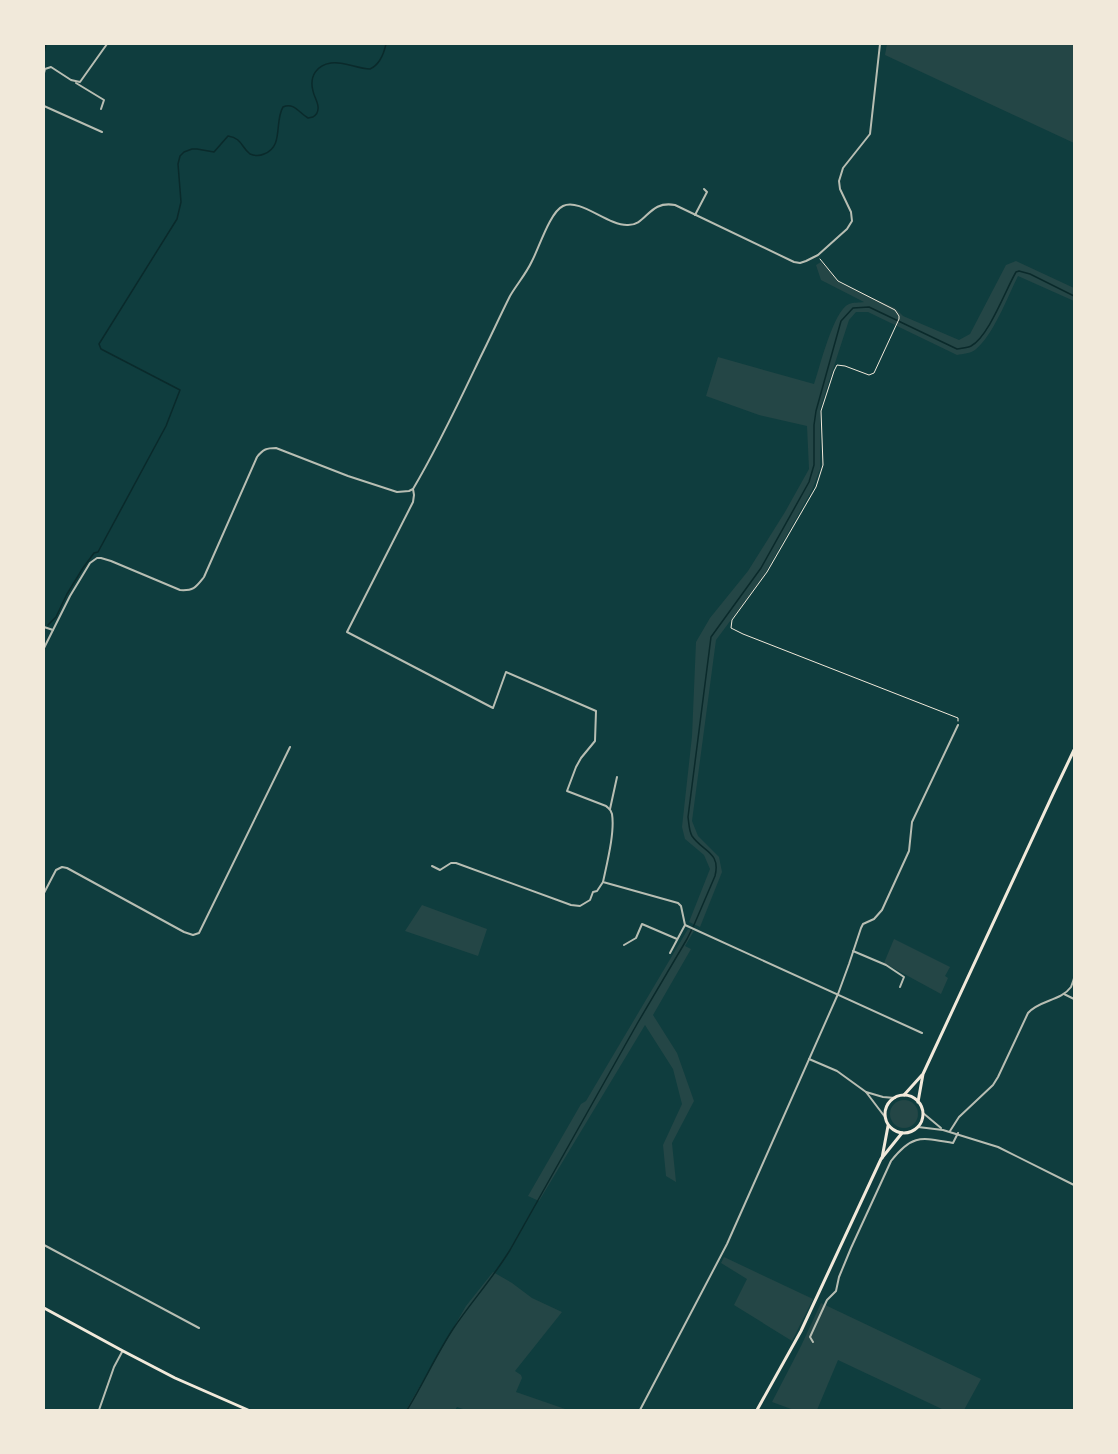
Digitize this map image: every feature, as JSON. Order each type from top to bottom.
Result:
[{"type":"main road","points":[[918,1102],[923,1074],[1074,750]]},
{"type":"main road","points":[[904,1096],[923,1074]]},
{"type":"main road","points":[[904,1096],[912,1097],[918,1102],[923,1113],[918,1127],[902,1134],[888,1125],[885,1117],[888,1104],[895,1098],[904,1096]]},
{"type":"main road","points":[[757,1410],[801,1331],[881,1159],[888,1125]]},
{"type":"main road","points":[[881,1159],[902,1134]]},
{"type":"main road","points":[[44,1308],[175,1378],[248,1410]]},
{"type":"street","points":[[75,81],[80,82],[107,44]]},
{"type":"street","points":[[610,809],[567,791],[581,758],[595,741],[596,711],[506,672],[493,708],[348,632],[413,502],[413,489],[465,391],[511,296],[531,264],[556,210],[563,205],[570,204],[626,225],[637,223],[660,204],[668,203],[794,262],[800,263],[818,255],[847,229],[852,221],[851,212],[840,189],[839,181],[843,168],[870,134],[880,44]]},
{"type":"street","points":[[44,74],[45,69],[51,67],[75,81],[104,100],[101,109]]},
{"type":"street","points":[[44,106],[102,132]]},
{"type":"street","points":[[695,215],[707,192],[704,189]]},
{"type":"street","points":[[44,648],[76,584],[90,563],[97,558],[111,561],[180,590],[188,591],[196,586],[204,577],[257,457],[267,448],[276,448],[397,492],[413,489]]},
{"type":"street","points":[[44,627],[53,630]]},
{"type":"street","points":[[640,1410],[727,1244],[838,994],[862,925],[882,910],[909,851],[912,822],[958,725]]},
{"type":"street","points":[[44,892],[56,870],[62,867],[67,868],[184,932],[199,933],[290,747]]},
{"type":"street","points":[[432,866],[440,870],[451,863],[456,863],[571,905],[580,906],[591,900],[593,892],[597,891],[603,882],[611,843],[612,814],[610,809],[616,777]]},
{"type":"street","points":[[603,882],[678,903],[681,906],[686,926],[670,953]]},
{"type":"street","points":[[624,945],[636,938],[642,924],[677,939]]},
{"type":"street","points":[[686,926],[922,1033]]},
{"type":"street","points":[[853,951],[886,965],[904,977],[900,987]]},
{"type":"street","points":[[950,1131],[959,1117],[998,1077],[1028,1013],[1033,1007],[1064,994],[1071,987],[1074,978]]},
{"type":"street","points":[[1064,994],[1074,999]]},
{"type":"street","points":[[809,1059],[837,1071],[866,1092],[885,1117]]},
{"type":"street","points":[[866,1092],[895,1098]]},
{"type":"street","points":[[923,1113],[943,1130]]},
{"type":"street","points":[[918,1127],[950,1131],[998,1147],[1074,1185]]},
{"type":"street","points":[[813,1342],[810,1337],[827,1300],[836,1291],[847,1258],[891,1161],[911,1142],[932,1139],[953,1143],[958,1133]]},
{"type":"street","points":[[44,1245],[199,1328]]},
{"type":"street","points":[[99,1410],[114,1368],[123,1351]]},
{"type":"path","points":[[818,255],[821,262],[838,281],[895,310],[899,319],[874,373],[869,375],[837,365],[821,411],[823,465],[816,487],[767,572],[732,621],[731,628],[958,718],[958,725]]},
{"type":"shaded area","points":[[887,44],[1074,44],[1074,143],[885,55]]},
{"type":"shaded area","points":[[1016,261],[1074,288],[1074,301],[1018,276],[994,326],[982,344],[971,352],[957,355],[868,312],[856,312],[849,320],[820,409],[820,469],[812,490],[763,577],[716,640],[692,821],[698,836],[719,857],[722,872],[700,927],[689,922],[710,869],[704,855],[685,839],[682,827],[692,736],[696,642],[710,618],[748,571],[809,469],[807,426],[759,415],[706,396],[718,357],[814,384],[832,328],[838,317],[849,304],[864,302],[821,280],[816,265],[821,262],[840,283],[895,308],[903,316],[959,340],[970,334],[1006,265]]},
{"type":"shaded area","points":[[422,905],[487,929],[478,956],[405,931]]},
{"type":"shaded area","points":[[688,929],[694,931],[685,946],[691,949],[653,1015],[677,1053],[694,1101],[672,1143],[676,1182],[666,1176],[663,1145],[682,1104],[673,1069],[645,1025],[539,1201],[528,1196],[581,1104],[586,1101]]},
{"type":"shaded area","points":[[894,939],[950,967],[945,976],[948,978],[941,994],[884,963]]},
{"type":"shaded area","points":[[904,1100],[914,1104],[918,1114],[914,1124],[904,1128],[894,1124],[890,1114],[894,1104]]},
{"type":"shaded area","points":[[724,1257],[813,1299],[792,1341],[734,1305],[747,1279],[721,1263]]},
{"type":"shaded area","points":[[493,1272],[532,1298],[562,1312],[515,1371],[522,1378],[516,1392],[568,1410],[466,1410],[457,1407],[455,1410],[406,1410],[466,1306]]},
{"type":"shaded area","points":[[821,1303],[981,1379],[964,1410],[944,1410],[838,1360],[817,1410],[794,1410],[772,1402]]},
{"type":"waterway","points":[[44,53],[46,44]]},
{"type":"waterway","points":[[48,625],[56,617],[83,568],[94,553],[98,552],[166,426],[180,390],[101,349],[99,344],[177,219],[181,202],[178,164],[180,156],[192,149],[214,152],[228,136],[239,141],[250,154],[257,156],[270,151],[276,140],[283,107],[293,107],[308,118],[317,114],[318,107],[312,81],[318,69],[326,64],[336,63],[370,69],[381,58],[386,44]]},
{"type":"waterway","points":[[407,1410],[453,1329],[510,1250],[687,939],[715,876],[716,868],[713,857],[692,836],[688,817],[711,637],[761,568],[809,482],[814,465],[816,411],[841,321],[853,308],[869,307],[957,349],[966,348],[978,341],[1016,272],[1030,274],[1074,296]]}]
